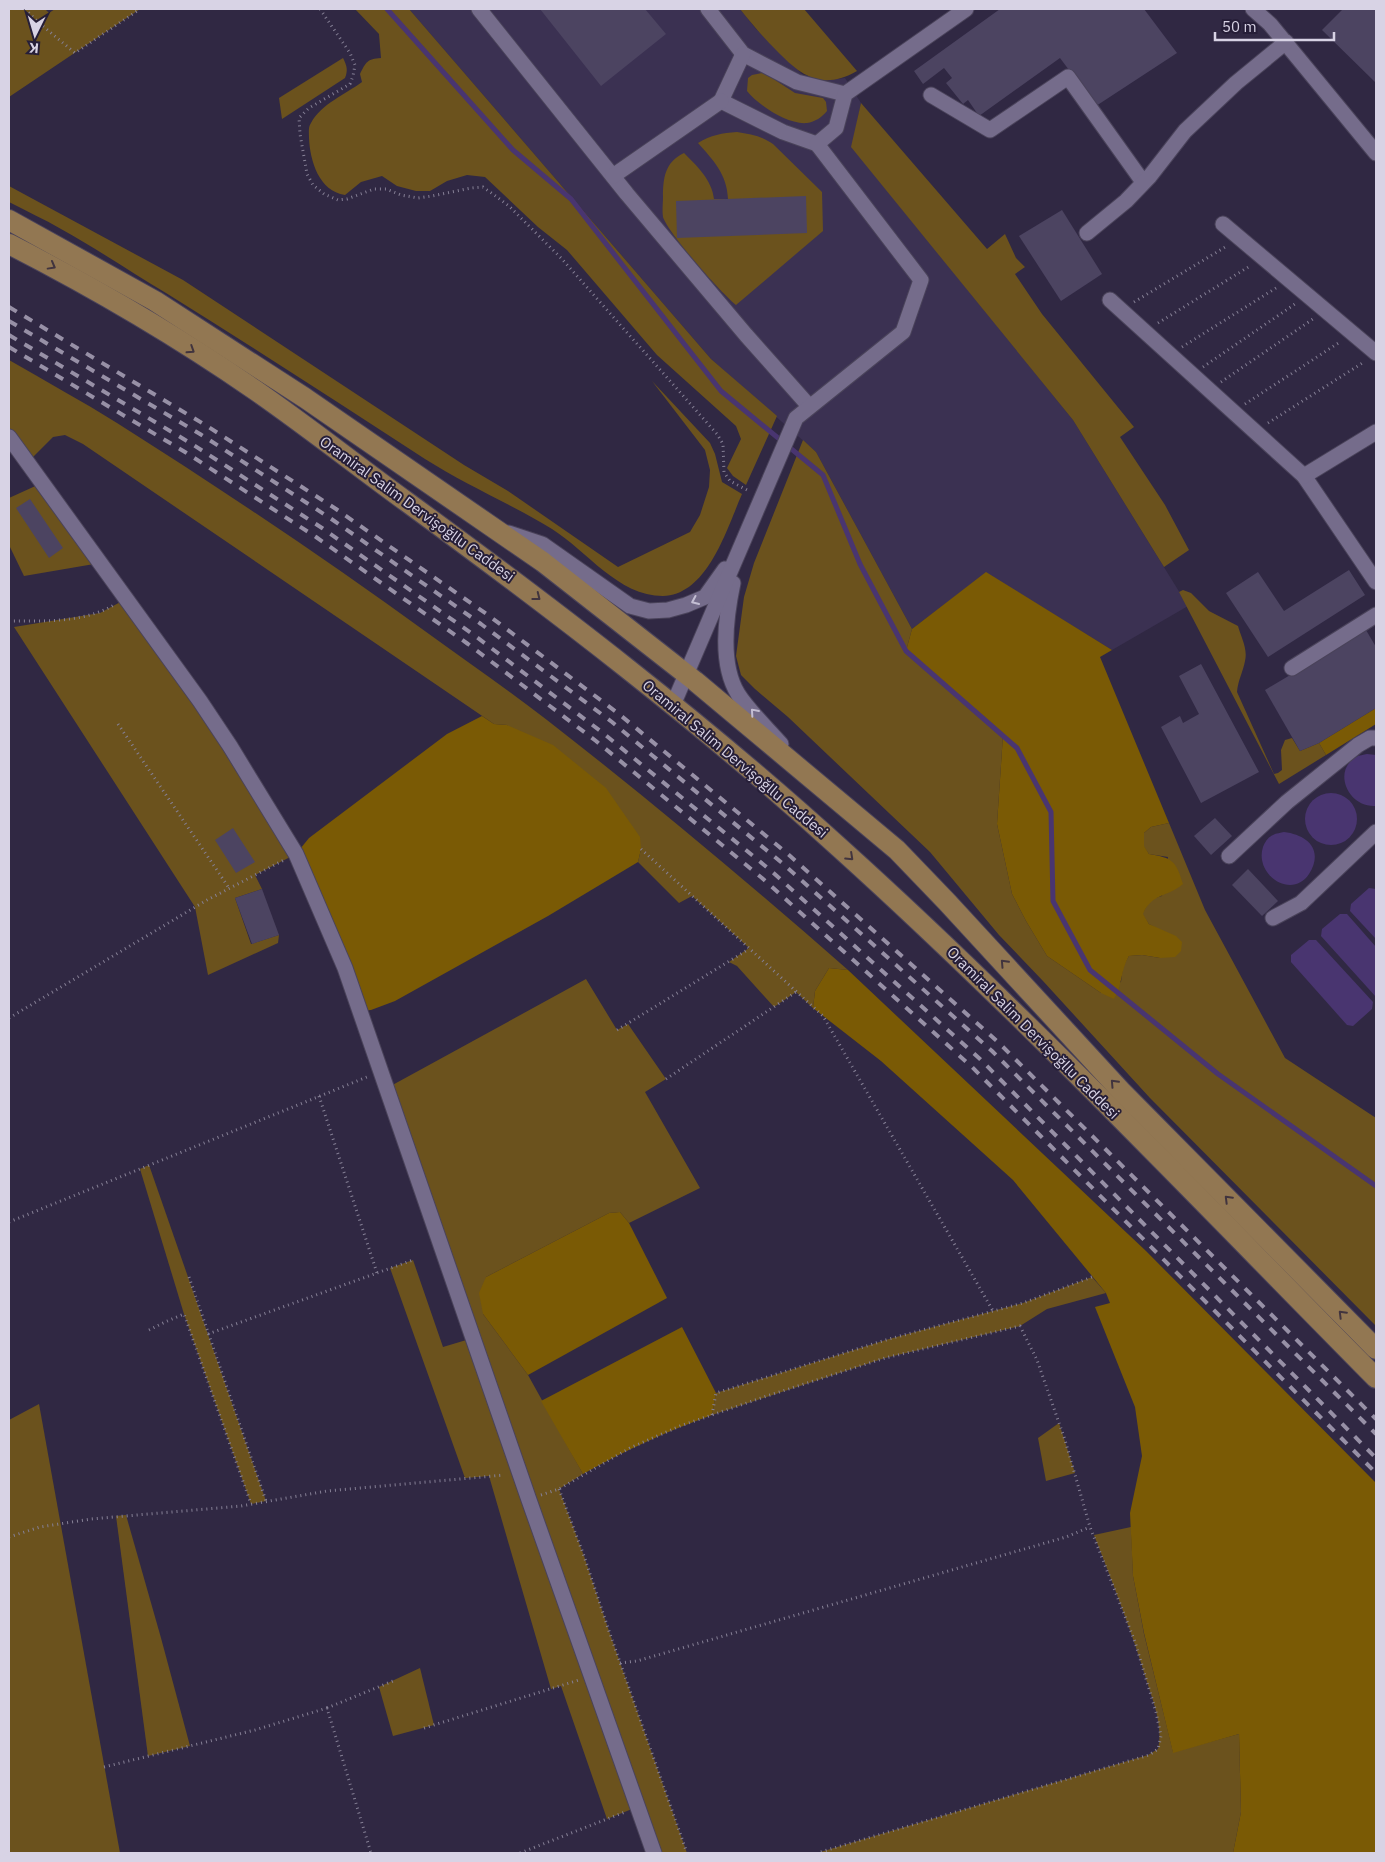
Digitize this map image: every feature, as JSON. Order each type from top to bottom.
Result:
[{"type":"main road","name":"Oramiral Salim Dervişoğllu Caddesi","points":[[9,220],[155,301],[304,398],[543,562],[687,675],[896,850],[947,902],[1121,1091],[1376,1349]]},
{"type":"main road","name":"Oramiral Salim Dervişoğllu Caddesi","points":[[9,244],[50,265],[137,315],[254,390],[523,586],[672,705],[838,845],[948,947],[1376,1378]]},
{"type":"street","points":[[479,9],[613,176],[740,328],[810,406]]},
{"type":"street","points":[[708,9],[743,54],[797,82],[845,94]]},
{"type":"street","points":[[817,144],[836,128],[845,94],[966,9]]},
{"type":"street","points":[[1253,9],[1286,42],[1376,153]]},
{"type":"street","points":[[1088,233],[1119,207],[1186,131],[1236,83],[1286,42]]},
{"type":"street","points":[[613,176],[721,101],[743,54]]},
{"type":"street","points":[[931,96],[990,130],[1068,77],[1143,182]]},
{"type":"street","points":[[672,705],[687,675],[796,418],[904,332],[921,280],[817,144],[783,132],[721,101]]},
{"type":"street","points":[[1223,224],[1354,333],[1372,356]]},
{"type":"street","points":[[1115,305],[1304,476],[1376,582]]},
{"type":"street","points":[[1304,476],[1376,432]]},
{"type":"street","points":[[9,437],[210,715],[296,854],[345,968],[654,1853]]},
{"type":"street","points":[[495,529],[542,544],[630,606],[649,611],[668,610],[706,597],[742,546]]},
{"type":"street","points":[[742,546],[730,596],[728,618],[727,661],[731,679],[738,695],[808,776]]},
{"type":"street","points":[[1292,668],[1376,615]]},
{"type":"street","points":[[1229,856],[1287,802],[1358,745],[1370,738],[1376,738]]},
{"type":"street","points":[[1273,918],[1301,903],[1376,832]]},
{"type":"path","points":[[25,9],[75,53],[140,9]]},
{"type":"path","points":[[320,9],[350,53],[355,65],[350,84],[310,108],[299,118],[306,166],[313,186],[324,194],[338,200],[347,199],[374,189],[386,189],[418,198],[483,187],[509,206],[561,258],[717,434],[723,444],[724,472],[730,481],[764,495]]},
{"type":"path","points":[[1115,305],[1240,238]]},
{"type":"path","points":[[1144,331],[1264,258]]},
{"type":"path","points":[[1170,355],[1290,280]]},
{"type":"path","points":[[1192,375],[1308,295]]},
{"type":"path","points":[[1210,391],[1326,310]]},
{"type":"path","points":[[1233,412],[1354,333]]},
{"type":"path","points":[[1255,432],[1372,356]]},
{"type":"path","points":[[9,621],[53,621],[100,614],[126,599]]},
{"type":"path","points":[[118,724],[229,888]]},
{"type":"path","points":[[641,849],[822,1016],[993,1311]]},
{"type":"path","points":[[9,1018],[195,907],[296,854]]},
{"type":"path","points":[[617,1030],[749,949]]},
{"type":"path","points":[[666,1079],[796,992]]},
{"type":"path","points":[[9,1222],[381,1071]]},
{"type":"path","points":[[319,1096],[377,1273]]},
{"type":"path","points":[[208,1334],[413,1260]]},
{"type":"path","points":[[712,1415],[716,1393],[890,1339],[1023,1303],[1092,1276]]},
{"type":"path","points":[[189,1277],[266,1502]]},
{"type":"path","points":[[149,1330],[184,1314],[251,1504]]},
{"type":"path","points":[[687,1853],[559,1488],[630,1448],[680,1426],[885,1358],[1020,1326],[1037,1360],[1065,1440],[1090,1527],[1135,1642],[1156,1712],[1161,1736],[1158,1749],[1148,1755],[818,1853]]},
{"type":"path","points":[[9,1537],[40,1527],[92,1519],[251,1504],[327,1491],[520,1473]]},
{"type":"path","points":[[620,1663],[637,1661],[1066,1537],[1090,1527]]},
{"type":"path","points":[[424,1728],[592,1676]]},
{"type":"path","points":[[104,1767],[256,1730],[327,1708],[393,1681]]},
{"type":"path","points":[[327,1708],[371,1853]]},
{"type":"path","points":[[520,1853],[638,1807]]},
{"type":"shaded area","points":[[9,9],[45,9],[49,13],[55,9],[140,9],[9,97]]},
{"type":"shaded area","points":[[355,9],[409,9],[711,359],[777,416],[746,485],[733,476],[727,468],[741,439],[736,426],[657,355],[567,250],[538,227],[485,177],[467,175],[447,181],[430,191],[416,191],[397,186],[382,176],[361,182],[345,195],[329,188],[322,181],[311,156],[310,125],[315,116],[327,105],[362,82],[360,74],[368,62],[381,58],[379,34]]},
{"type":"shaded area","points":[[409,9],[740,9],[756,29],[803,75],[829,80],[845,78],[861,103],[852,147],[1073,420],[1188,606],[1112,650],[986,573],[912,629],[816,452],[711,359]]},
{"type":"shaded area","points":[[740,9],[804,9],[857,71],[833,80],[813,78],[803,73],[776,50]]},
{"type":"shaded area","points":[[343,58],[347,68],[345,78],[282,119],[279,98]]},
{"type":"shaded area","points":[[762,73],[795,93],[823,98],[826,102],[827,111],[813,122],[807,123],[791,121],[774,113],[758,102],[747,91],[748,78]]},
{"type":"shaded area","points":[[861,103],[987,249],[1005,234],[1016,258],[1025,267],[1015,274],[1042,314],[1134,427],[1120,437],[1165,505],[1189,550],[1164,567],[1073,420],[851,147]]},
{"type":"shaded area","points":[[737,132],[769,141],[822,192],[823,231],[736,305],[674,236],[663,217],[663,210],[666,171],[673,161],[684,153],[699,168],[707,180],[714,199],[728,199],[722,175],[698,143],[717,135]]},
{"type":"shaded area","points":[[9,186],[183,280],[464,465],[508,491],[618,567],[690,532],[700,515],[709,487],[710,470],[705,450],[652,381],[710,443],[715,454],[722,482],[742,494],[714,557],[704,572],[679,593],[663,596],[647,594],[632,589],[617,581],[552,529],[425,459],[101,253],[55,225],[9,202]]},
{"type":"shaded area","points":[[9,360],[157,448],[313,552],[503,687],[662,812],[848,970],[829,968],[815,991],[813,1008],[796,992],[774,1007],[737,966],[729,962],[749,948],[692,896],[679,903],[638,862],[641,849],[507,725],[494,724],[83,444],[65,435],[53,437],[27,463],[9,437]]},
{"type":"shaded area","points":[[803,440],[816,452],[912,629],[906,651],[1003,735],[997,824],[1012,894],[1047,956],[1101,993],[1121,982],[1123,966],[1129,956],[1142,955],[1160,958],[1158,929],[1149,924],[1142,914],[1151,899],[1162,896],[1168,857],[1149,854],[1144,847],[1144,833],[1151,827],[1169,823],[1205,910],[1285,1058],[1376,1118],[1376,1326],[1150,1098],[999,935],[930,852],[741,675],[736,656],[744,597],[754,563]]},
{"type":"shaded area","points":[[42,483],[100,563],[24,576],[9,545],[9,498]]},
{"type":"shaded area","points":[[986,572],[1112,650],[1100,657],[1169,823],[1151,827],[1144,833],[1144,846],[1149,854],[1163,857],[1172,862],[1178,870],[1183,884],[1151,902],[1143,914],[1149,924],[1176,936],[1182,942],[1181,951],[1175,957],[1129,956],[1114,999],[1101,993],[1047,956],[1012,894],[997,824],[1003,735],[906,651],[912,629]]},
{"type":"shaded area","points":[[1183,590],[1191,593],[1209,611],[1238,626],[1246,657],[1237,692],[1274,774],[1282,770],[1281,750],[1285,740],[1292,738],[1300,751],[1319,743],[1326,755],[1279,784],[1179,592]]},
{"type":"shaded area","points":[[126,599],[296,854],[255,875],[262,889],[235,898],[251,944],[279,935],[278,943],[208,975],[195,907],[14,627],[100,613]]},
{"type":"shaded area","points":[[1376,708],[1376,724],[1326,755],[1319,743]]},
{"type":"shaded area","points":[[482,716],[494,724],[507,725],[553,745],[606,788],[640,837],[641,849],[638,862],[548,916],[395,1001],[371,1010],[360,1011],[296,854],[309,838],[447,734]]},
{"type":"shaded area","points":[[1376,755],[1376,806],[1366,805],[1358,801],[1346,788],[1344,779],[1349,763],[1357,756]]},
{"type":"shaded area","points":[[1326,793],[1336,793],[1350,800],[1357,814],[1357,824],[1350,838],[1336,845],[1326,845],[1316,841],[1309,834],[1305,824],[1305,814],[1309,804],[1316,797]]},
{"type":"shaded area","points":[[1284,832],[1300,836],[1311,845],[1314,851],[1315,858],[1309,874],[1302,881],[1293,885],[1276,881],[1269,875],[1264,867],[1262,857],[1263,847],[1268,838],[1274,834]]},
{"type":"shaded area","points":[[1369,888],[1376,889],[1376,939],[1350,911],[1351,904]]},
{"type":"shaded area","points":[[1340,914],[1347,914],[1376,947],[1376,997],[1321,936],[1322,929]]},
{"type":"shaded area","points":[[1309,940],[1316,940],[1373,1002],[1372,1009],[1353,1026],[1347,1025],[1291,962],[1291,955]]},
{"type":"shaded area","points":[[829,968],[848,970],[1146,1251],[1376,1483],[1376,1853],[1233,1853],[1241,1812],[1239,1734],[1173,1753],[1144,1633],[1133,1576],[1130,1513],[1142,1456],[1135,1407],[1095,1307],[1110,1303],[1106,1293],[1013,1180],[881,1061],[813,1008],[815,991]]},
{"type":"shaded area","points":[[586,979],[617,1030],[628,1024],[666,1079],[645,1092],[700,1188],[629,1223],[620,1212],[609,1213],[486,1277],[483,1314],[528,1375],[583,1474],[559,1489],[687,1853],[654,1853],[637,1807],[607,1819],[561,1686],[551,1689],[489,1476],[465,1478],[390,1268],[413,1260],[443,1347],[473,1338],[387,1088]]},
{"type":"shaded area","points":[[149,1165],[266,1501],[251,1504],[184,1314],[140,1169]]},
{"type":"shaded area","points":[[620,1212],[629,1223],[667,1298],[528,1375],[483,1314],[479,1293],[486,1277],[609,1213]]},
{"type":"shaded area","points":[[1092,1277],[1106,1293],[1047,1309],[1020,1326],[885,1358],[712,1415],[716,1393],[889,1339],[1023,1303]]},
{"type":"shaded area","points":[[682,1327],[716,1393],[712,1415],[646,1442],[583,1474],[541,1401]]},
{"type":"shaded area","points":[[39,1404],[120,1853],[9,1853],[9,1420]]},
{"type":"shaded area","points":[[1059,1423],[1075,1473],[1046,1481],[1038,1438]]},
{"type":"shaded area","points":[[126,1515],[190,1746],[148,1756],[116,1516]]},
{"type":"shaded area","points":[[1131,1527],[1133,1576],[1144,1634],[1173,1752],[1239,1734],[1241,1812],[1233,1853],[817,1853],[1148,1755],[1158,1749],[1159,1723],[1155,1707],[1129,1626],[1094,1535]]},
{"type":"shaded area","points":[[420,1668],[434,1725],[393,1736],[379,1687]]},
{"type":"building","points":[[540,9],[645,9],[666,34],[601,86]]},
{"type":"building","points":[[1000,9],[1144,9],[1177,53],[1096,106],[1060,58],[979,116],[968,100],[963,104],[946,83],[952,78],[944,68],[923,84],[914,71]]},
{"type":"building","points":[[1343,9],[1376,9],[1376,83],[1322,30]]},
{"type":"building","points":[[806,196],[807,233],[677,238],[676,201]]},
{"type":"building","points":[[1062,210],[1102,274],[1061,301],[1019,236]]},
{"type":"building","points":[[30,499],[63,548],[49,558],[16,508]]},
{"type":"building","points":[[1349,570],[1365,595],[1268,657],[1226,593],[1258,572],[1284,611]]},
{"type":"building","points":[[1366,630],[1376,647],[1376,708],[1319,743],[1300,751],[1265,690]]},
{"type":"building","points":[[1201,664],[1259,772],[1201,803],[1161,727],[1180,716],[1183,723],[1199,714],[1179,676]]},
{"type":"building","points":[[1215,818],[1232,836],[1211,855],[1194,836]]},
{"type":"building","points":[[233,828],[255,862],[236,873],[215,840]]},
{"type":"building","points":[[1248,869],[1278,901],[1262,916],[1232,885]]},
{"type":"building","points":[[262,889],[279,935],[252,944],[235,898]]},
{"type":"waterway","points":[[387,9],[513,150],[571,199],[721,391],[823,475],[860,564],[906,651],[1017,748],[1051,812],[1053,901],[1090,970],[1218,1074],[1376,1186]]},
{"type":"railway","points":[[9,307],[207,426],[336,509],[488,615],[619,714],[789,855],[999,1043],[1376,1419]]},
{"type":"railway","points":[[9,321],[200,434],[330,518],[481,624],[612,722],[782,863],[992,1051],[1376,1434]]},
{"type":"railway","points":[[9,335],[192,444],[322,528],[474,635],[603,733],[769,869],[980,1059],[1376,1458]]},
{"type":"railway","points":[[9,347],[185,452],[316,537],[468,644],[596,741],[762,878],[972,1067],[1376,1473]]}]
